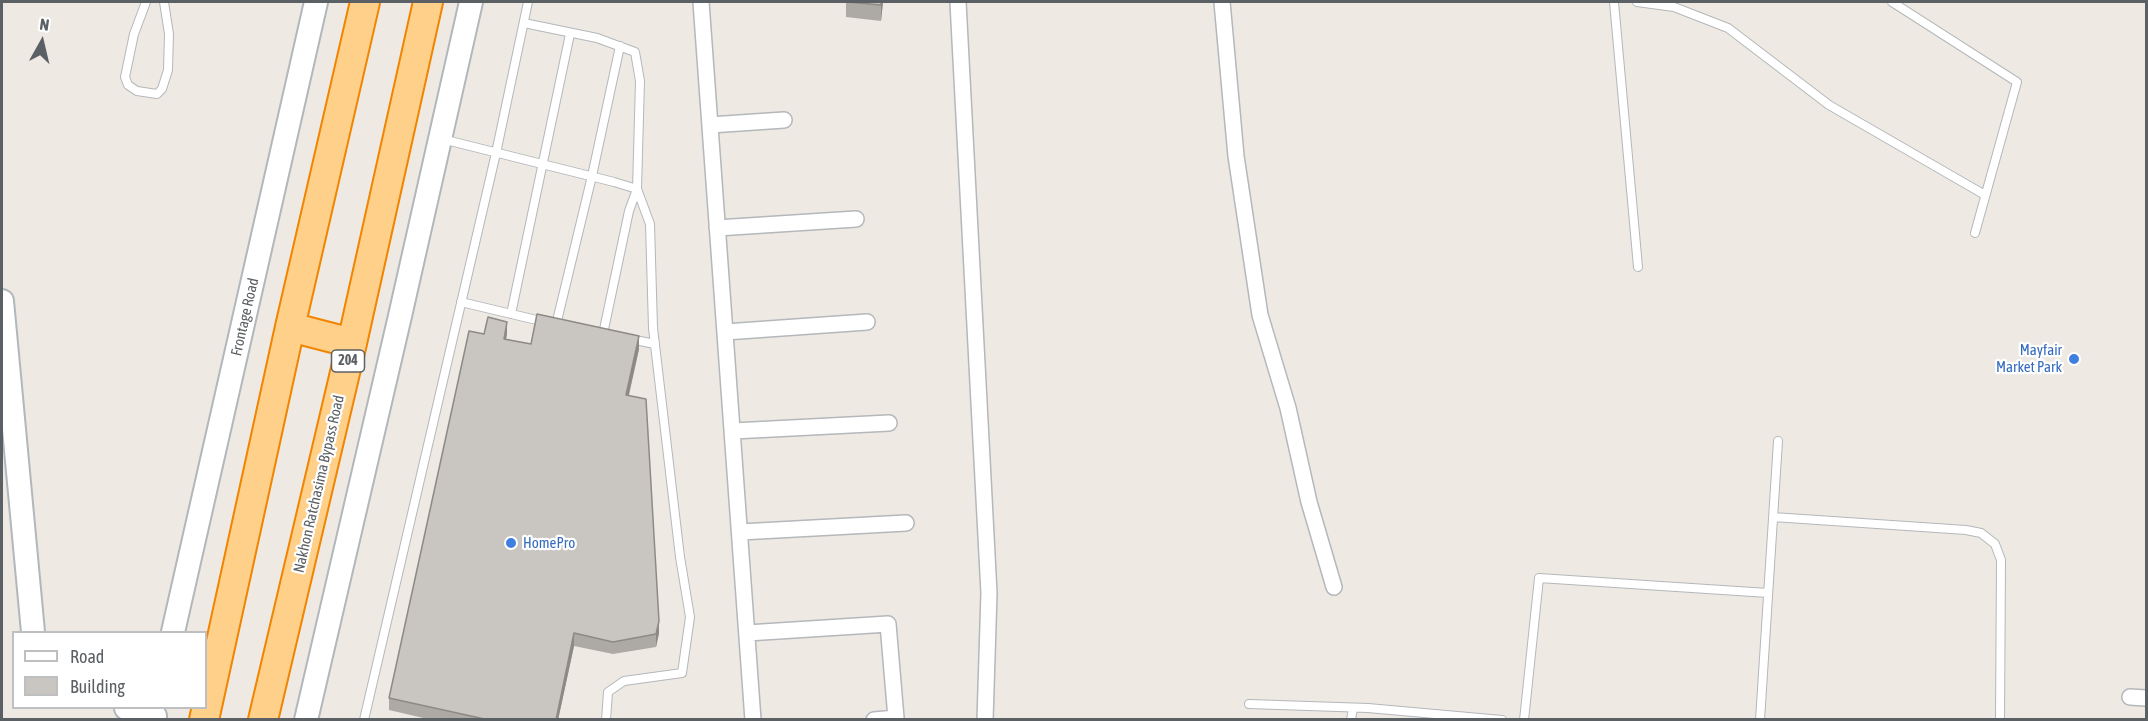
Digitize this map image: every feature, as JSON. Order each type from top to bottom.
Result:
[{"type":"highway","points":[[207,706],[290,327],[365,2]]},
{"type":"highway","name":"Nakhon Ratchasima Bypass Road","points":[[263,720],[352,344],[428,2]]},
{"type":"highway","points":[[290,327],[352,344]]},
{"type":"highway","points":[[284,720],[285,626]]},
{"type":"main road","name":"Frontage Road","points":[[174,631],[316,2]]},
{"type":"main road","points":[[346,80],[354,2]]},
{"type":"main road","points":[[306,720],[471,2]]},
{"type":"main road","points":[[2,301],[33,631]]},
{"type":"main road","points":[[131,709],[155,714]]},
{"type":"street","points":[[701,2],[753,720]]},
{"type":"street","points":[[957,2],[989,593],[985,720]]},
{"type":"street","points":[[1222,2],[1236,156],[1260,315],[1288,408],[1309,502],[1334,587]]},
{"type":"street","points":[[710,125],[784,120]]},
{"type":"street","points":[[717,228],[856,219]]},
{"type":"street","points":[[725,332],[867,322]]},
{"type":"street","points":[[733,431],[889,423]]},
{"type":"street","points":[[740,532],[906,523]]},
{"type":"street","points":[[747,633],[888,624],[896,718],[873,720]]},
{"type":"street","points":[[2130,697],[2146,698]]},
{"type":"lane","points":[[146,2],[134,34],[125,77],[132,89],[157,94],[162,89],[168,70],[170,34],[164,2]]},
{"type":"lane","points":[[364,720],[496,153],[528,2]]},
{"type":"lane","points":[[1614,2],[1638,267]]},
{"type":"lane","points":[[1637,2],[1674,7],[1728,28],[1828,105],[1985,195]]},
{"type":"lane","points":[[1892,2],[2017,82],[1975,233]]},
{"type":"lane","points":[[524,23],[597,38],[635,52],[640,81],[637,189],[629,211],[603,334]]},
{"type":"lane","points":[[511,314],[570,34]]},
{"type":"lane","points":[[556,325],[620,46]]},
{"type":"lane","points":[[440,139],[637,189]]},
{"type":"lane","points":[[606,720],[608,692],[624,681],[682,673],[690,617],[680,557],[655,344],[650,224],[637,189]]},
{"type":"lane","points":[[461,302],[568,327]]},
{"type":"lane","points":[[591,331],[613,336]]},
{"type":"lane","points":[[624,338],[655,344]]},
{"type":"lane","points":[[1760,720],[1778,441]]},
{"type":"lane","points":[[1773,517],[1966,530],[1981,533],[1995,544],[2001,560],[2000,720]]},
{"type":"lane","points":[[1524,720],[1539,578],[1768,593]]},
{"type":"lane","points":[[1249,704],[1353,708],[1502,720]]},
{"type":"lane","points":[[1351,720],[1353,708]]},
{"type":"building","points":[[848,2],[881,2],[881,5]]},
{"type":"building","points":[[537,314],[639,336],[626,395],[646,399],[659,621],[656,634],[613,642],[574,633],[556,720],[489,720],[389,698],[469,331],[484,334],[488,317],[507,322],[504,339],[531,344]]},
{"type":"place","name":"Mayfair Market Park","points":[[2074,359]]},
{"type":"place","name":"HomePro","points":[[511,543]]}]
